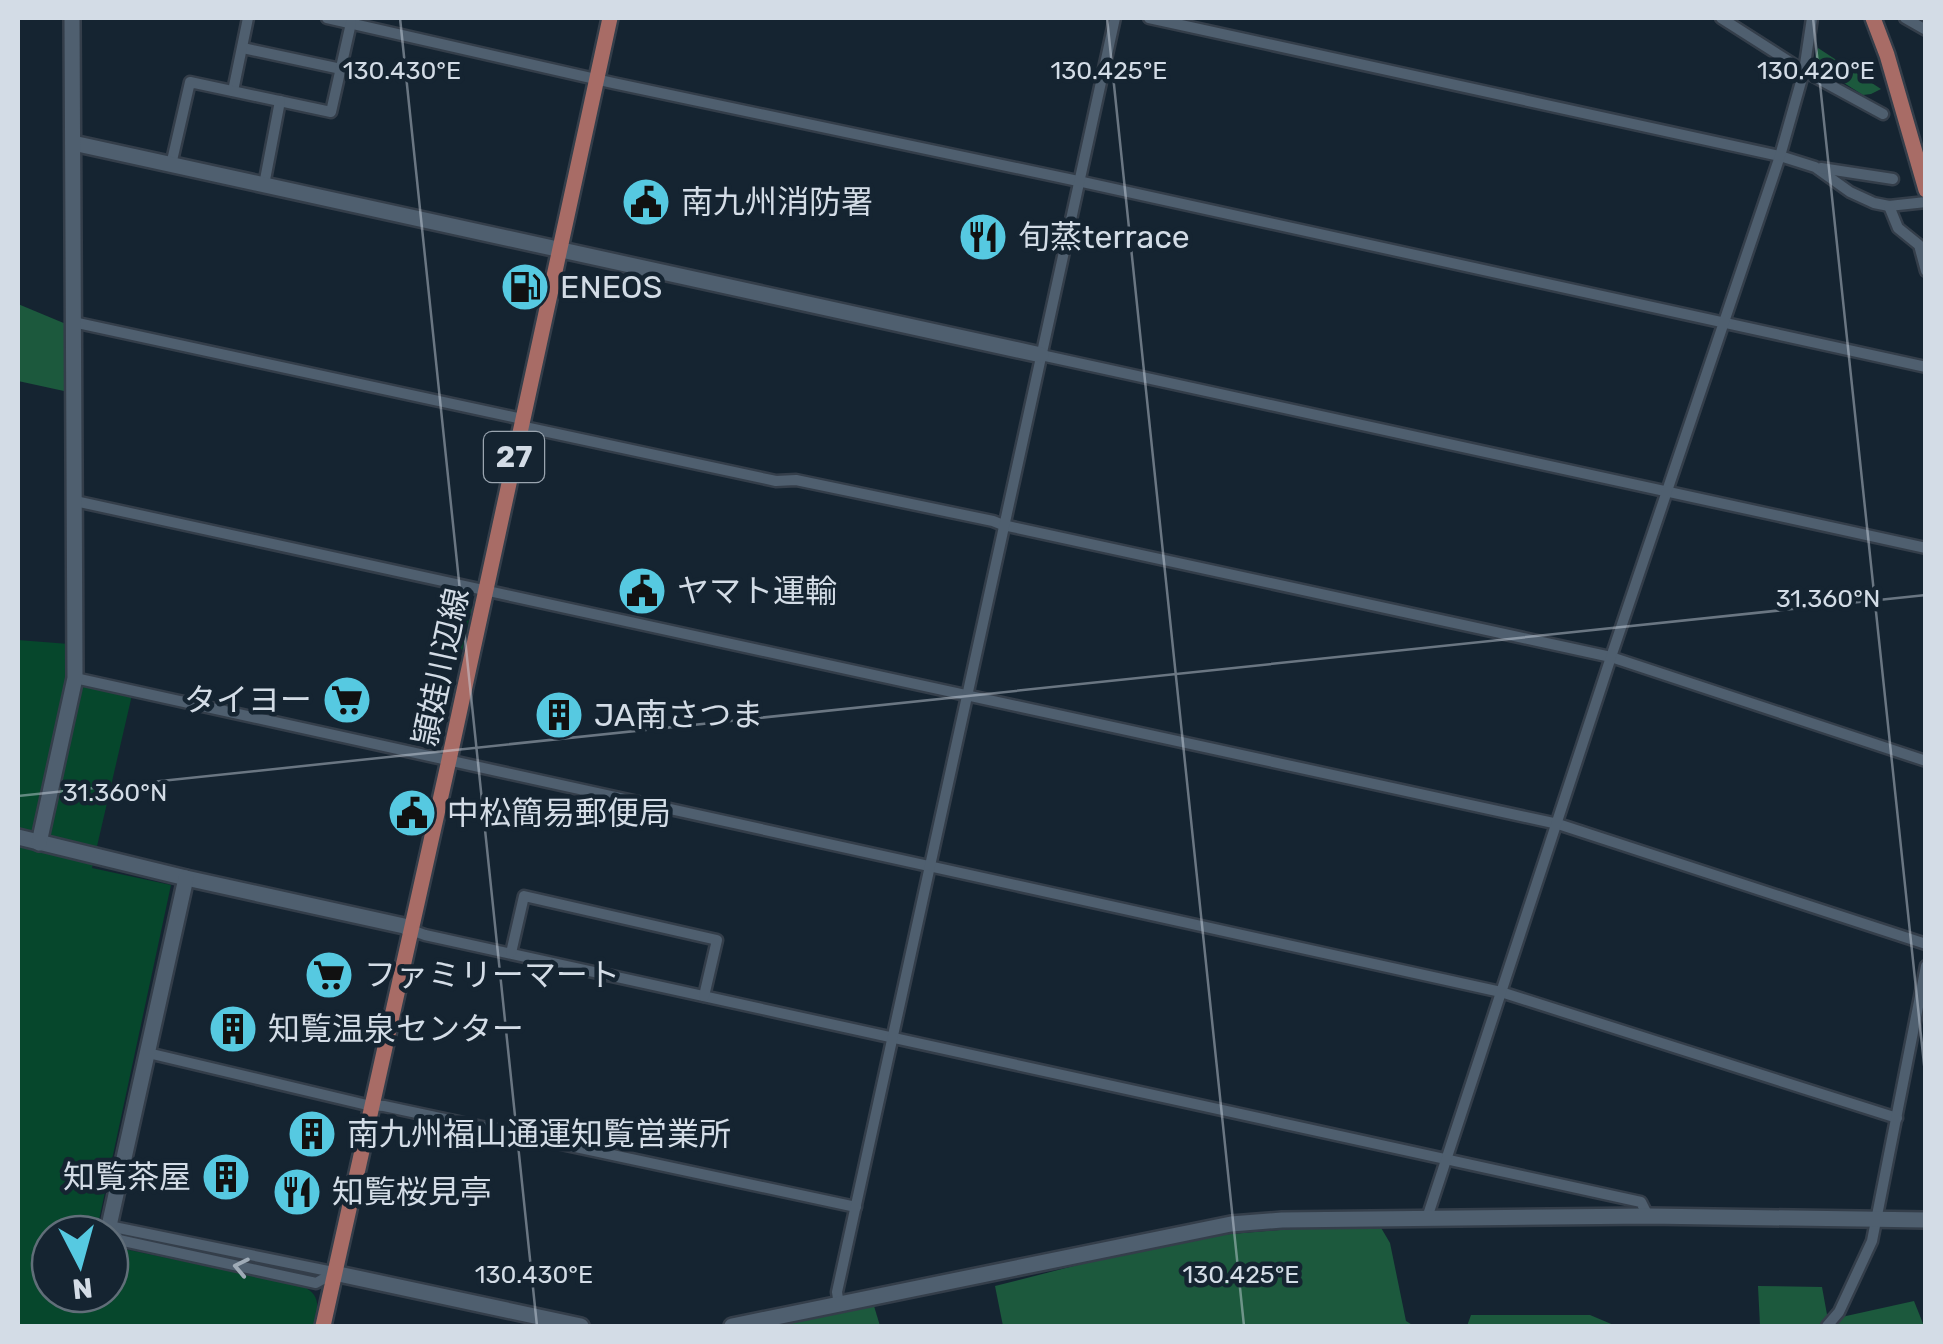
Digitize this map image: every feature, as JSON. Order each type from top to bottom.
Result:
[{"type":"main road","name":"頴娃川辺線","points":[[322,1326],[610,18]]},
{"type":"main road","points":[[1872,18],[1887,54],[1926,190]]},
{"type":"street","points":[[38,843],[75,678],[72,18]]},
{"type":"street","points":[[233,91],[248,18]]},
{"type":"street","points":[[327,18],[1926,367]]},
{"type":"street","points":[[839,1305],[837,1292],[928,866],[1115,18]]},
{"type":"street","points":[[1149,18],[1780,156],[1815,167],[1893,179]]},
{"type":"street","points":[[1722,18],[1804,71],[1883,114]]},
{"type":"street","points":[[1426,1218],[1780,156],[1804,71],[1812,18]]},
{"type":"street","points":[[1905,18],[1926,30]]},
{"type":"street","points":[[171,165],[190,82],[331,112],[351,22]]},
{"type":"street","points":[[243,48],[340,69]]},
{"type":"street","points":[[264,185],[280,101]]},
{"type":"street","points":[[73,144],[1926,548]]},
{"type":"street","points":[[1815,167],[1863,200],[1889,206],[1926,202]]},
{"type":"street","points":[[1889,206],[1898,228],[1919,245],[1926,270]]},
{"type":"street","points":[[73,322],[776,481],[796,480],[886,498],[1612,656],[1926,761]]},
{"type":"street","points":[[74,501],[1558,824],[1926,944]]},
{"type":"street","points":[[75,678],[1501,992],[1897,1118]]},
{"type":"street","points":[[18,836],[396,924],[425,936],[1640,1202],[1648,1216]]},
{"type":"street","points":[[112,1214],[186,878]]},
{"type":"street","points":[[511,953],[524,896],[717,940],[704,996]]},
{"type":"street","points":[[1827,1326],[1840,1312],[1878,1220],[1926,966]]},
{"type":"street","points":[[148,1052],[373,1105],[856,1207]]},
{"type":"street","points":[[732,1326],[1231,1224],[1282,1220],[1648,1216],[1926,1220]]},
{"type":"street","points":[[130,1242],[316,1283],[334,1272],[581,1326]]},
{"type":"green space","points":[[1818,48],[1881,89],[1863,95],[1814,64]]},
{"type":"green space","points":[[18,304],[66,324],[64,391],[18,381]]},
{"type":"green space","points":[[472,606],[461,656],[448,653],[458,608]]},
{"type":"green space","points":[[18,640],[69,644],[68,681],[132,695],[92,868],[171,885],[100,1214],[30,1214],[30,1314],[130,1314],[130,1250],[302,1286],[316,1298],[317,1308],[314,1326],[18,1326]]},
{"type":"green space","points":[[1327,1226],[1380,1226],[1390,1243],[1406,1321],[1414,1326],[1003,1326],[995,1286],[1184,1238]]},
{"type":"green space","points":[[1758,1286],[1822,1287],[1828,1320],[1914,1301],[1924,1326],[1760,1326]]},
{"type":"green space","points":[[874,1306],[880,1326],[774,1326]]},
{"type":"green space","points":[[1471,1315],[1590,1315],[1616,1326],[1467,1326]]},
{"type":"place","name":"南九州消防署","points":[[646,202]]},
{"type":"place","name":"旬蒸terrace","points":[[983,237]]},
{"type":"place","name":"ENEOS","points":[[525,287]]},
{"type":"place","name":"ヤマト運輸","points":[[642,591]]},
{"type":"place","name":"タイヨー","points":[[347,700]]},
{"type":"place","name":"JA南さつま","points":[[559,715]]},
{"type":"place","name":"中松簡易郵便局","points":[[412,813]]},
{"type":"place","name":"ファミリーマート","points":[[329,975]]},
{"type":"place","name":"知覧温泉センター","points":[[233,1029]]},
{"type":"place","name":"南九州福山通運知覧営業所","points":[[312,1134]]},
{"type":"place","name":"知覧茶屋","points":[[226,1177]]},
{"type":"place","name":"知覧桜見亭","points":[[297,1192]]}]
